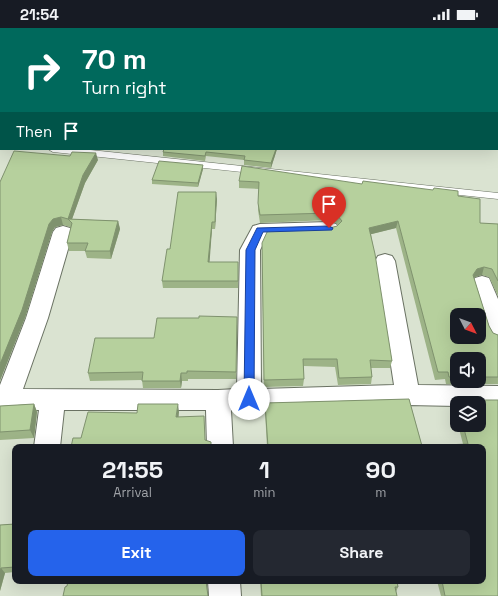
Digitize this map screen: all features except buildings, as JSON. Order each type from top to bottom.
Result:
[{"type":"street","points":[[249,399],[250,250],[260,230],[329,228]]},
{"type":"street","points":[[63,232],[37,318],[3,399],[218,400],[408,395],[498,396]]},
{"type":"street","points":[[385,261],[408,395]]},
{"type":"street","points":[[482,283],[498,334]]},
{"type":"street","points":[[47,444],[53,400]]},
{"type":"street","points":[[218,400],[220,444]]},
{"type":"street","points":[[224,584],[225,596]]},
{"type":"lane","points":[[62,150],[498,196]]},
{"type":"route","points":[[249,399],[250,250],[260,230],[329,228]]}]
